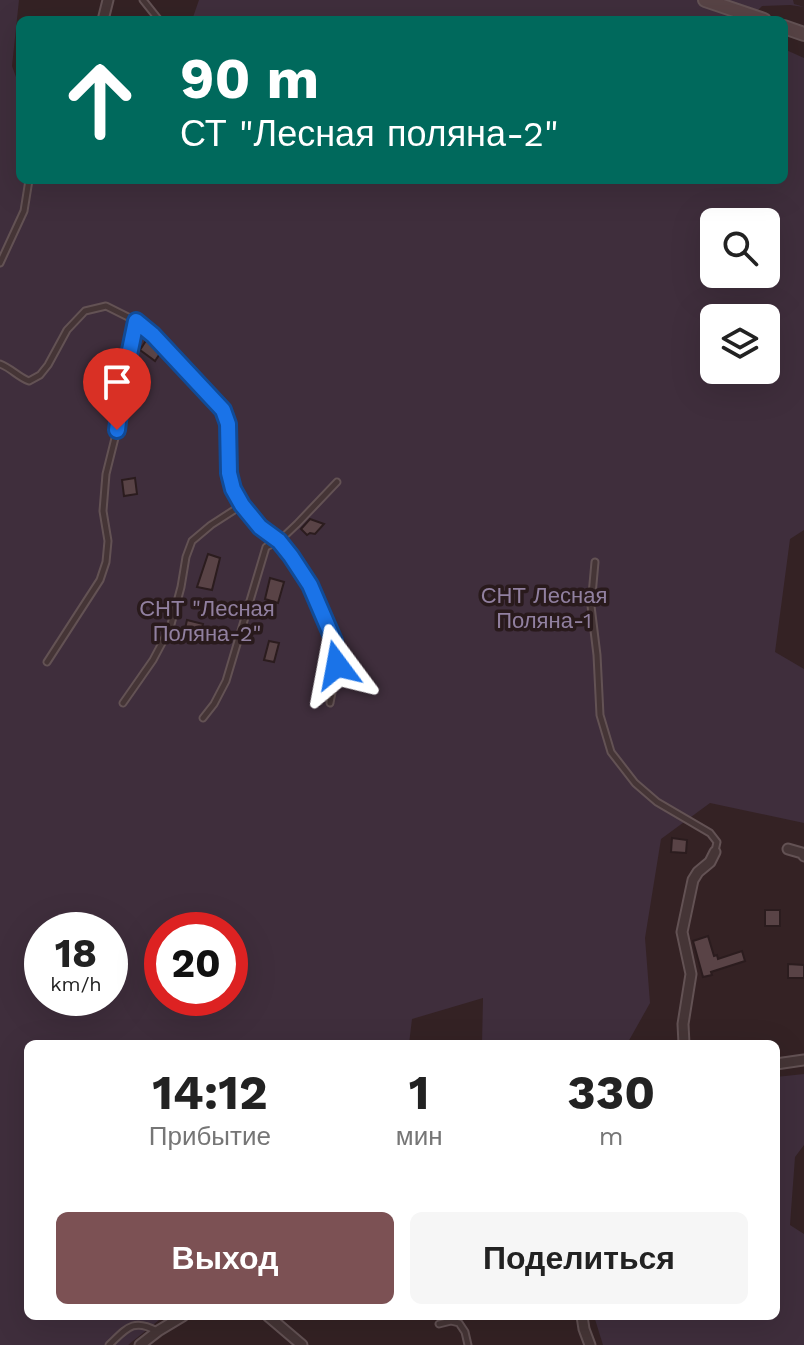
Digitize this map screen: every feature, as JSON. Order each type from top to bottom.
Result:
[{"type":"street","points":[[705,0],[752,16]]},
{"type":"street","points":[[788,849],[804,856]]},
{"type":"street","points":[[684,1040],[683,1024],[691,974],[682,932],[693,880],[715,852]]},
{"type":"street","points":[[780,1063],[804,1060]]},
{"type":"street","points":[[140,1345],[176,1320]]},
{"type":"street","points":[[273,1320],[302,1345]]},
{"type":"street","points":[[583,1320],[590,1345]]},
{"type":"lane","points":[[143,0],[156,16]]},
{"type":"lane","points":[[0,263],[24,211],[28,184]]},
{"type":"lane","points":[[0,364],[29,381],[40,375],[67,330],[85,311],[106,306],[136,321],[153,335],[223,410],[228,424],[229,473],[233,489],[260,527],[279,541],[310,585],[334,641],[337,665],[330,703]]},
{"type":"lane","points":[[47,662],[100,580],[106,562],[108,541],[103,511],[106,474],[136,321]]},
{"type":"lane","points":[[203,718],[226,681],[266,547],[279,541],[337,482]]},
{"type":"lane","points":[[123,703],[153,660],[170,628],[192,541],[242,505]]},
{"type":"lane","points":[[595,562],[591,606],[600,715],[611,752],[635,783],[657,802],[710,833],[717,842],[715,852]]},
{"type":"lane","points":[[109,1345],[132,1325],[140,1323],[158,1331]]},
{"type":"lane","points":[[439,1324],[459,1323],[468,1345]]},
{"type":"green space","points":[[0,0],[19,0],[12,66],[16,77],[16,184],[788,184],[788,51],[804,58],[804,530],[790,539],[775,652],[804,669],[804,823],[710,803],[661,839],[645,938],[650,1003],[629,1040],[482,1040],[483,998],[412,1019],[409,1040],[24,1040],[24,1320],[159,1320],[128,1345],[0,1345]]},
{"type":"green space","points":[[199,0],[793,0],[794,4],[804,7],[762,6],[752,16],[193,16]]},
{"type":"green space","points":[[804,1074],[804,1145],[795,1157],[790,1225],[804,1234],[804,1345],[603,1345],[595,1320],[780,1320],[780,1077]]},
{"type":"building","points":[[147,339],[161,352],[155,361],[140,350]]},
{"type":"building","points":[[135,478],[137,494],[124,496],[122,480]]},
{"type":"building","points":[[310,519],[324,524],[315,534],[307,535],[301,529]]},
{"type":"building","points":[[208,554],[220,558],[212,590],[197,587]]},
{"type":"building","points":[[270,578],[284,582],[278,603],[265,599]]},
{"type":"building","points":[[187,620],[203,624],[199,641],[183,637]]},
{"type":"building","points":[[269,641],[279,643],[274,662],[264,660]]},
{"type":"building","points":[[672,838],[687,840],[686,853],[671,852]]},
{"type":"building","points":[[765,910],[780,910],[780,926],[765,926]]},
{"type":"building","points":[[708,936],[714,956],[717,955],[718,959],[742,951],[745,961],[703,977],[693,941]]},
{"type":"building","points":[[788,964],[804,965],[804,978],[788,978]]},
{"type":"route","points":[[117,430],[136,321],[223,410],[228,424],[229,473],[233,489],[260,527],[279,541],[310,585],[334,641],[337,665]]},
{"type":"park label","name":"СНТ Лесная Поляна-1","points":[[544,608]]},
{"type":"park label","name":"СНТ \"Лесная Поляна-2\"","points":[[207,620]]}]
